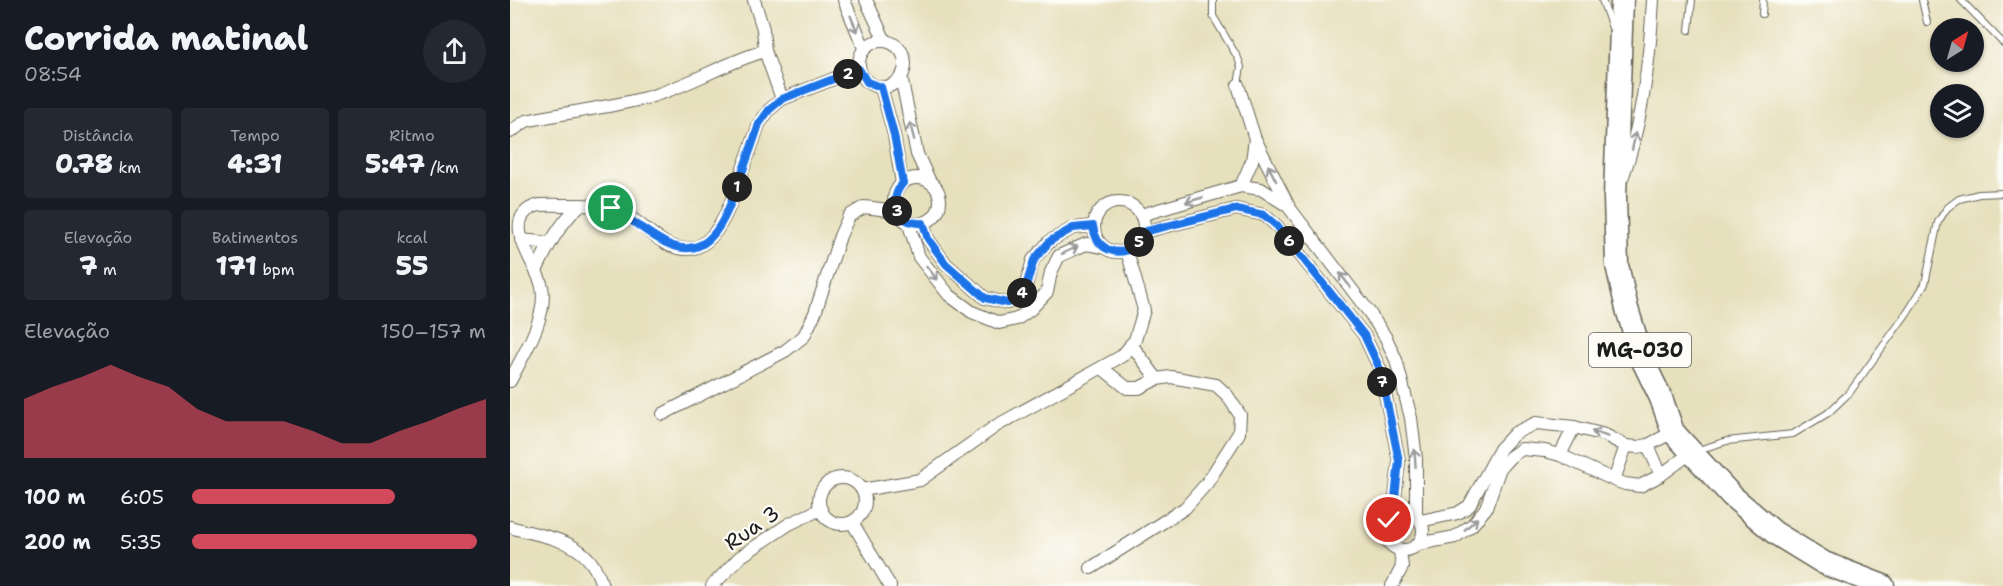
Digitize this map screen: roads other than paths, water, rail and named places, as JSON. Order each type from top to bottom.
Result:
[{"type":"highway","name":"MG-030","points":[[1622,0],[1615,197],[1617,265],[1627,309],[1643,361],[1661,398],[1673,432],[1732,496],[1775,533],[1824,563],[1883,586]]},
{"type":"street","points":[[754,0],[763,29],[765,51],[782,99]]},
{"type":"street","points":[[844,0],[864,48]]},
{"type":"street","points":[[867,0],[885,41]]},
{"type":"street","points":[[1615,197],[1632,151],[1642,101],[1651,46],[1653,0]]},
{"type":"street","points":[[901,77],[888,86],[881,87],[867,82],[859,69],[860,55],[864,48],[870,44],[885,41],[892,43],[903,54],[905,62],[901,77],[917,154],[930,182],[939,194],[939,208],[935,215],[923,223],[908,221]]},
{"type":"street","points":[[510,132],[526,121],[650,97],[744,57],[765,51]]},
{"type":"street","points":[[510,381],[534,333],[541,310],[543,288],[521,240],[520,225],[523,215],[536,204],[611,208],[627,216],[666,243],[681,247],[695,247],[711,238],[724,220],[759,124],[769,110],[782,99],[859,69]]},
{"type":"street","points":[[1238,85],[1255,140],[1288,206],[1369,312],[1386,338],[1396,360],[1411,418],[1416,459],[1418,518],[1423,532],[1418,544]]},
{"type":"street","points":[[881,87],[894,135],[903,183]]},
{"type":"street","points":[[1241,186],[1252,161],[1255,140]]},
{"type":"street","points":[[897,211],[895,196],[903,183],[917,178],[930,182]]},
{"type":"street","points":[[1141,215],[1241,186],[1261,189],[1288,206]]},
{"type":"street","points":[[663,414],[785,351],[804,336],[816,313],[840,236],[849,216],[864,207],[897,211],[908,221],[919,257],[949,295],[972,312],[999,323],[1017,319],[1031,309],[1047,292],[1051,272],[1059,256],[1086,244],[1119,253],[1135,247],[1143,232],[1144,224],[1141,215],[1128,204],[1112,203],[1099,212],[1093,226],[1098,241],[1103,247]]},
{"type":"street","points":[[536,271],[567,216],[580,205]]},
{"type":"street","points":[[1143,232],[1236,209],[1264,215],[1277,226],[1364,335],[1380,369],[1399,461],[1393,516],[1386,525],[1386,538],[1400,550],[1455,537],[1472,525],[1486,508],[1500,468],[1522,449],[1560,455],[1614,480],[1640,486],[1661,475],[1692,452]]},
{"type":"street","points":[[923,223],[928,239],[946,264],[985,298],[1007,303],[1017,299],[1025,289],[1034,260],[1050,241],[1073,228],[1093,226]]},
{"type":"street","points":[[521,240],[550,243]]},
{"type":"street","points":[[862,490],[920,480],[996,426],[1122,356],[1135,340],[1144,310],[1128,251]]},
{"type":"street","points":[[1131,344],[1156,379]]},
{"type":"street","points":[[1091,568],[1185,508],[1207,483],[1239,433],[1240,415],[1227,394],[1216,385],[1171,377],[1156,379],[1139,388],[1127,388],[1102,368]]},
{"type":"street","points":[[1393,516],[1404,512],[1418,518],[1458,513],[1469,506],[1500,449],[1515,434],[1536,423],[1574,427],[1605,435],[1626,446],[1638,447],[1648,445],[1673,432]]},
{"type":"street","points":[[1560,455],[1574,427]]},
{"type":"street","points":[[1648,445],[1661,475]]},
{"type":"street","points":[[1614,480],[1626,446]]},
{"type":"street","points":[[837,479],[851,480],[862,490],[865,505],[858,518],[852,522],[837,523],[824,515],[820,508],[820,494],[830,482],[837,479]]},
{"type":"street","name":"Rua 3","points":[[712,586],[740,557],[789,524],[820,508]]},
{"type":"street","points":[[852,522],[890,586]]},
{"type":"street","points":[[510,527],[576,546],[588,557],[599,575],[602,586]]},
{"type":"street","points":[[1392,586],[1402,567],[1400,550]]},
{"type":"lane","points":[[1213,0],[1213,16],[1241,67],[1238,85]]},
{"type":"lane","points":[[1602,0],[1619,49]]},
{"type":"lane","points":[[1689,30],[1692,0]]},
{"type":"lane","points":[[1762,14],[1763,0]]},
{"type":"lane","points":[[1922,0],[1927,22]]},
{"type":"lane","points":[[1961,0],[2003,43]]},
{"type":"lane","points":[[1692,452],[1727,441],[1793,434],[1828,413],[1850,392],[1925,284],[1938,222],[1947,208],[1959,199],[2003,193]]}]
